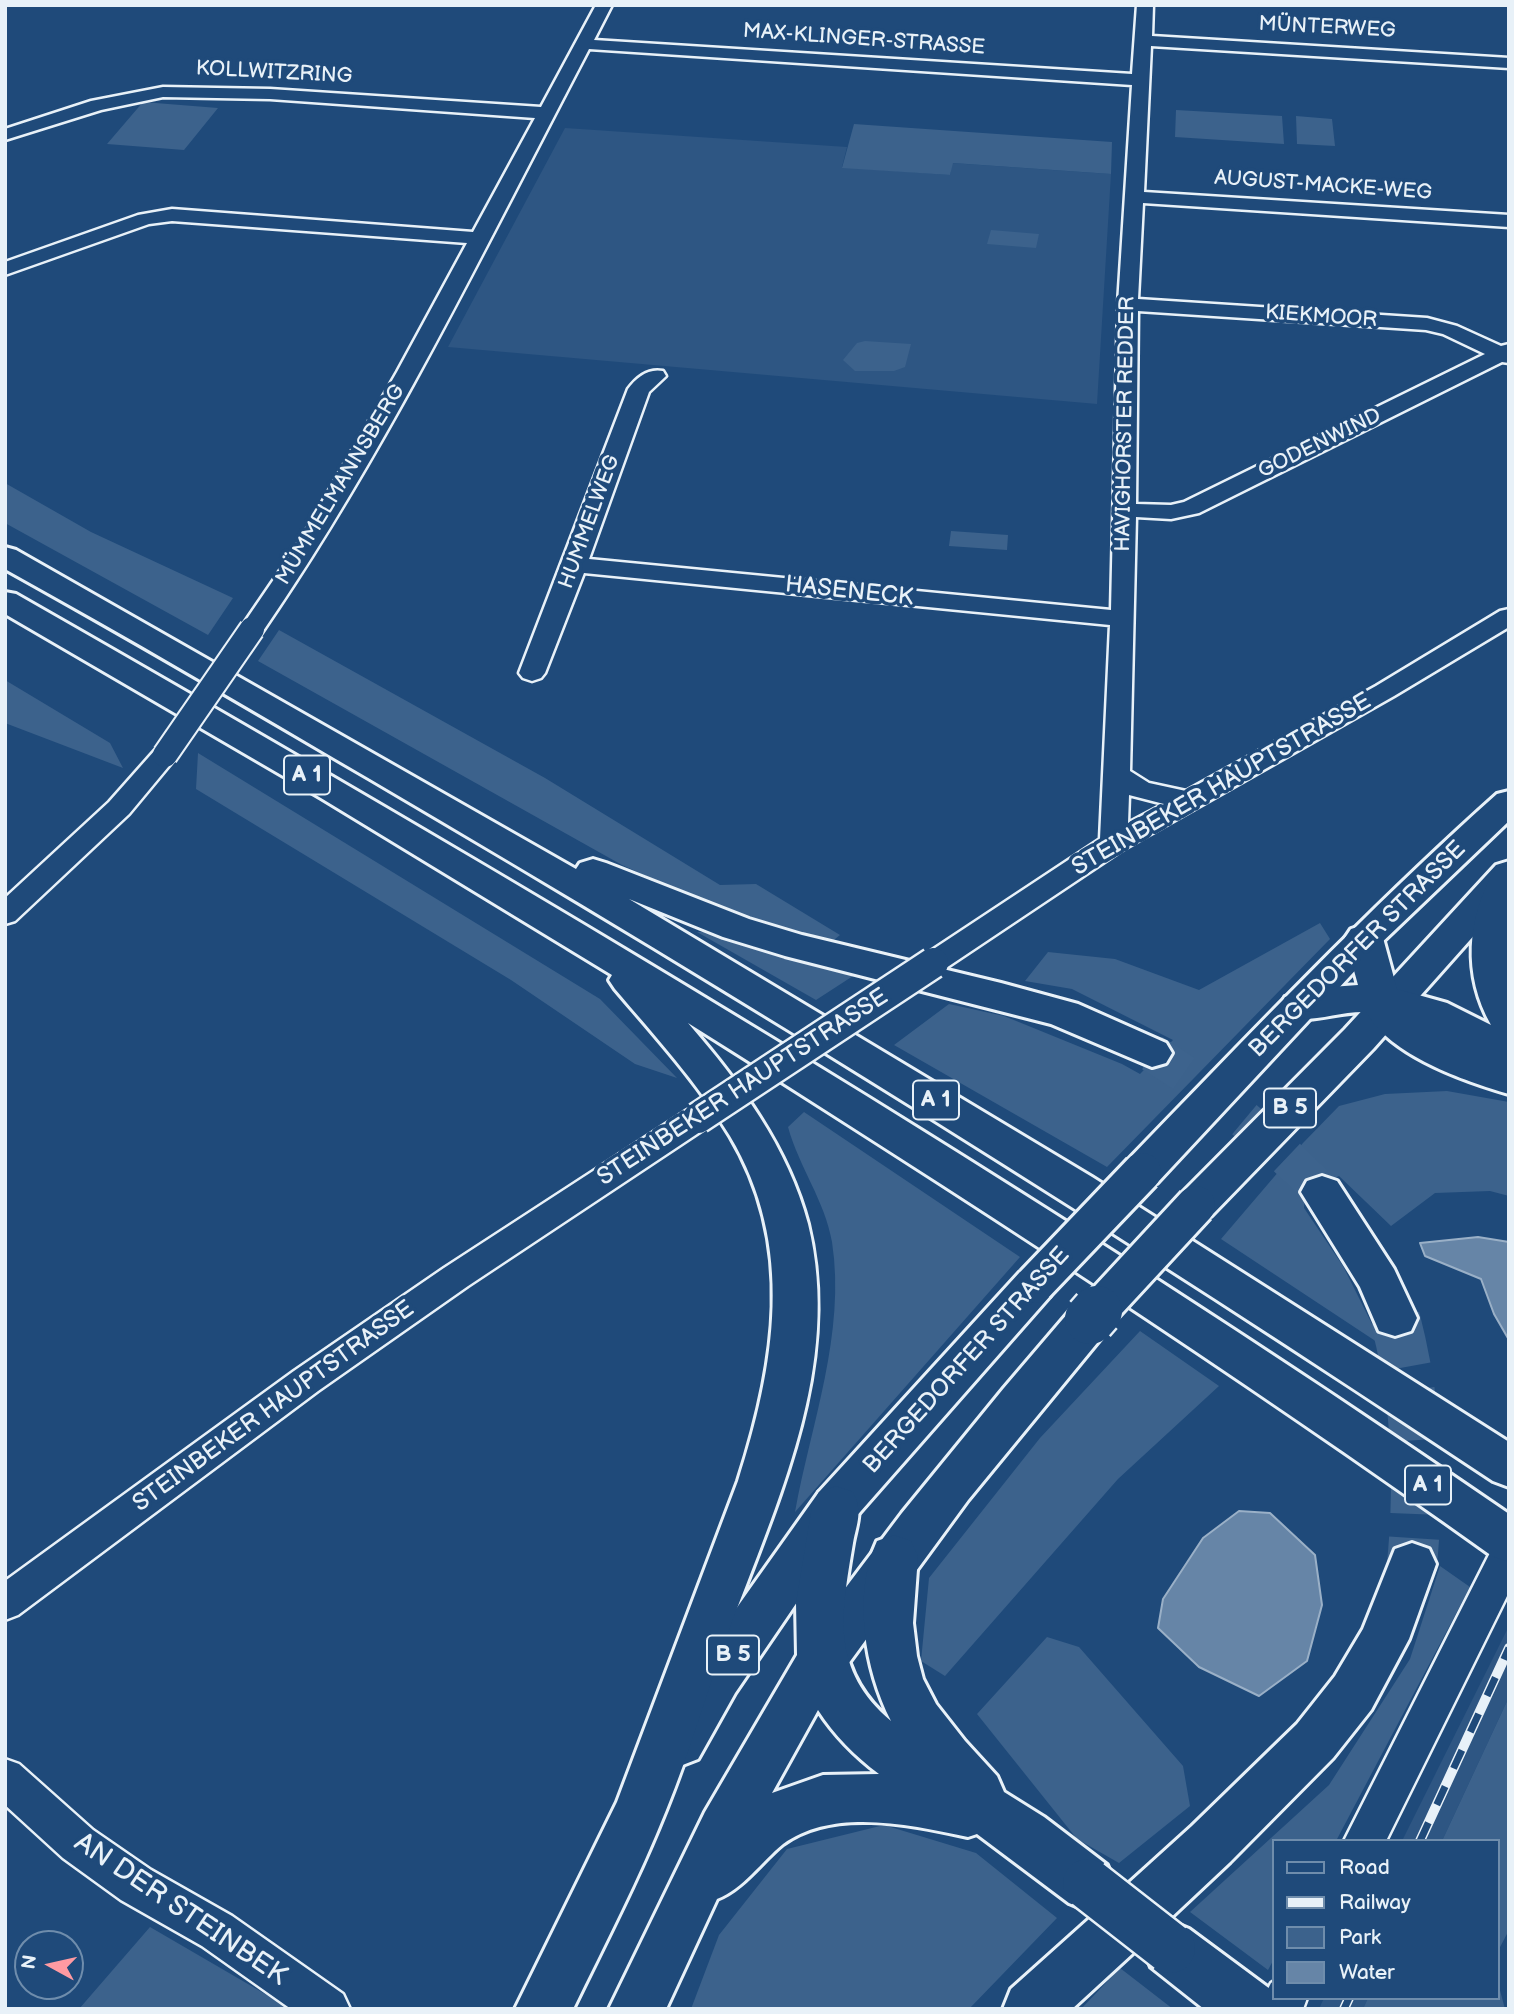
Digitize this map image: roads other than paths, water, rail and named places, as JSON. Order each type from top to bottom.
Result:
[{"type":"main road","name":"A 1","points":[[5,556],[472,823],[973,1123],[1392,1389],[1509,1467]]},
{"type":"main road","name":"A 1","points":[[5,601],[334,790],[946,1165],[1362,1438],[1504,1542]]},
{"type":"main road","name":"BERGEDORFER STRASSE","points":[[543,2009],[640,1810],[717,1677],[836,1506],[1035,1284],[1364,938],[1429,874],[1509,802]]},
{"type":"main road","points":[[472,823],[736,928],[798,947],[1064,1014],[1152,1053]]},
{"type":"main road","points":[[1509,875],[1495,908],[1488,946],[1493,983],[1509,1022]]},
{"type":"main road","name":"B 5","points":[[637,2009],[686,1901],[784,1718],[894,1556],[996,1428],[1090,1319],[1509,875]]},
{"type":"main road","points":[[1364,938],[1386,1003],[1404,1031],[1416,1039],[1509,1080]]},
{"type":"main road","points":[[607,955],[706,1071],[748,1130],[772,1179],[787,1224],[797,1316],[786,1405],[771,1455],[640,1810]]},
{"type":"main road","points":[[1299,1007],[1336,999],[1424,1008],[1450,1019],[1509,1053]]},
{"type":"main road","points":[[1322,1192],[1379,1281],[1395,1318]]},
{"type":"main road","points":[[836,1506],[822,1592],[822,1659],[832,1687],[844,1706],[875,1739],[926,1778],[1004,1821],[1170,1948],[1265,2005]]},
{"type":"main road","points":[[894,1556],[889,1631],[892,1658],[904,1696],[924,1732],[945,1759],[1004,1821]]},
{"type":"main road","points":[[1031,2009],[1210,1844],[1315,1741],[1353,1693],[1384,1639],[1412,1564]]},
{"type":"main road","points":[[686,1901],[761,1829],[806,1804],[855,1799],[910,1803],[950,1808],[1004,1821]]},
{"type":"street","name":"MÜMMELMANNSBERG","points":[[5,914],[119,808],[165,755],[310,544],[408,372],[604,5]]},
{"type":"street","name":"HAVIGHORSTER REDDER","points":[[1114,843],[1123,619],[1128,304],[1145,5]]},
{"type":"street","name":"MÜNTERWEG","points":[[1143,40],[1509,62]]},
{"type":"street","name":"MAX-KLINGER-STRASSE","points":[[584,44],[1140,80]]},
{"type":"street","name":"KOLLWITZRING","points":[[5,135],[97,105],[163,92],[258,93],[546,113]]},
{"type":"street","name":"AUGUST-MACKE-WEG","points":[[1134,197],[1509,220]]},
{"type":"street","points":[[5,269],[145,219],[172,215],[480,238]]},
{"type":"street","name":"KIEKMOOR","points":[[1128,304],[1427,324],[1450,330],[1506,354]]},
{"type":"street","name":"GODENWIND","points":[[1125,509],[1171,512],[1191,508],[1506,354]]},
{"type":"street","name":"HUMMELWEG","points":[[532,673],[575,565],[639,388],[655,376]]},
{"type":"street","name":"HASENECK","points":[[575,565],[1123,619]]},
{"type":"street","name":"STEINBEKER HAUPTSTRASSE","points":[[5,1603],[306,1381],[456,1277],[1114,843],[1385,691],[1509,616]]},
{"type":"street","points":[[1117,774],[1141,790],[1192,801]]},
{"type":"street","points":[[1365,1839],[1504,1542]]},
{"type":"street","name":"AN DER STEINBEK","points":[[5,1778],[78,1844],[136,1885],[217,1931],[328,2009]]},
{"type":"water","points":[[1478,1237],[1509,1242],[1509,1340],[1494,1314],[1481,1279],[1425,1256],[1420,1243]]},
{"type":"water","points":[[1239,1511],[1270,1513],[1315,1555],[1322,1605],[1307,1661],[1259,1696],[1199,1667],[1158,1628],[1163,1599],[1203,1538]]},
{"type":"tunnel","points":[[1152,1053],[1242,1117],[1322,1192]]},
{"type":"tunnel","points":[[1395,1318],[1408,1380],[1415,1440],[1416,1501],[1412,1564]]},
{"type":"railway","points":[[1421,1839],[1509,1648]]},
{"type":"railway","points":[[1344,2009],[1348,2000]]}]
